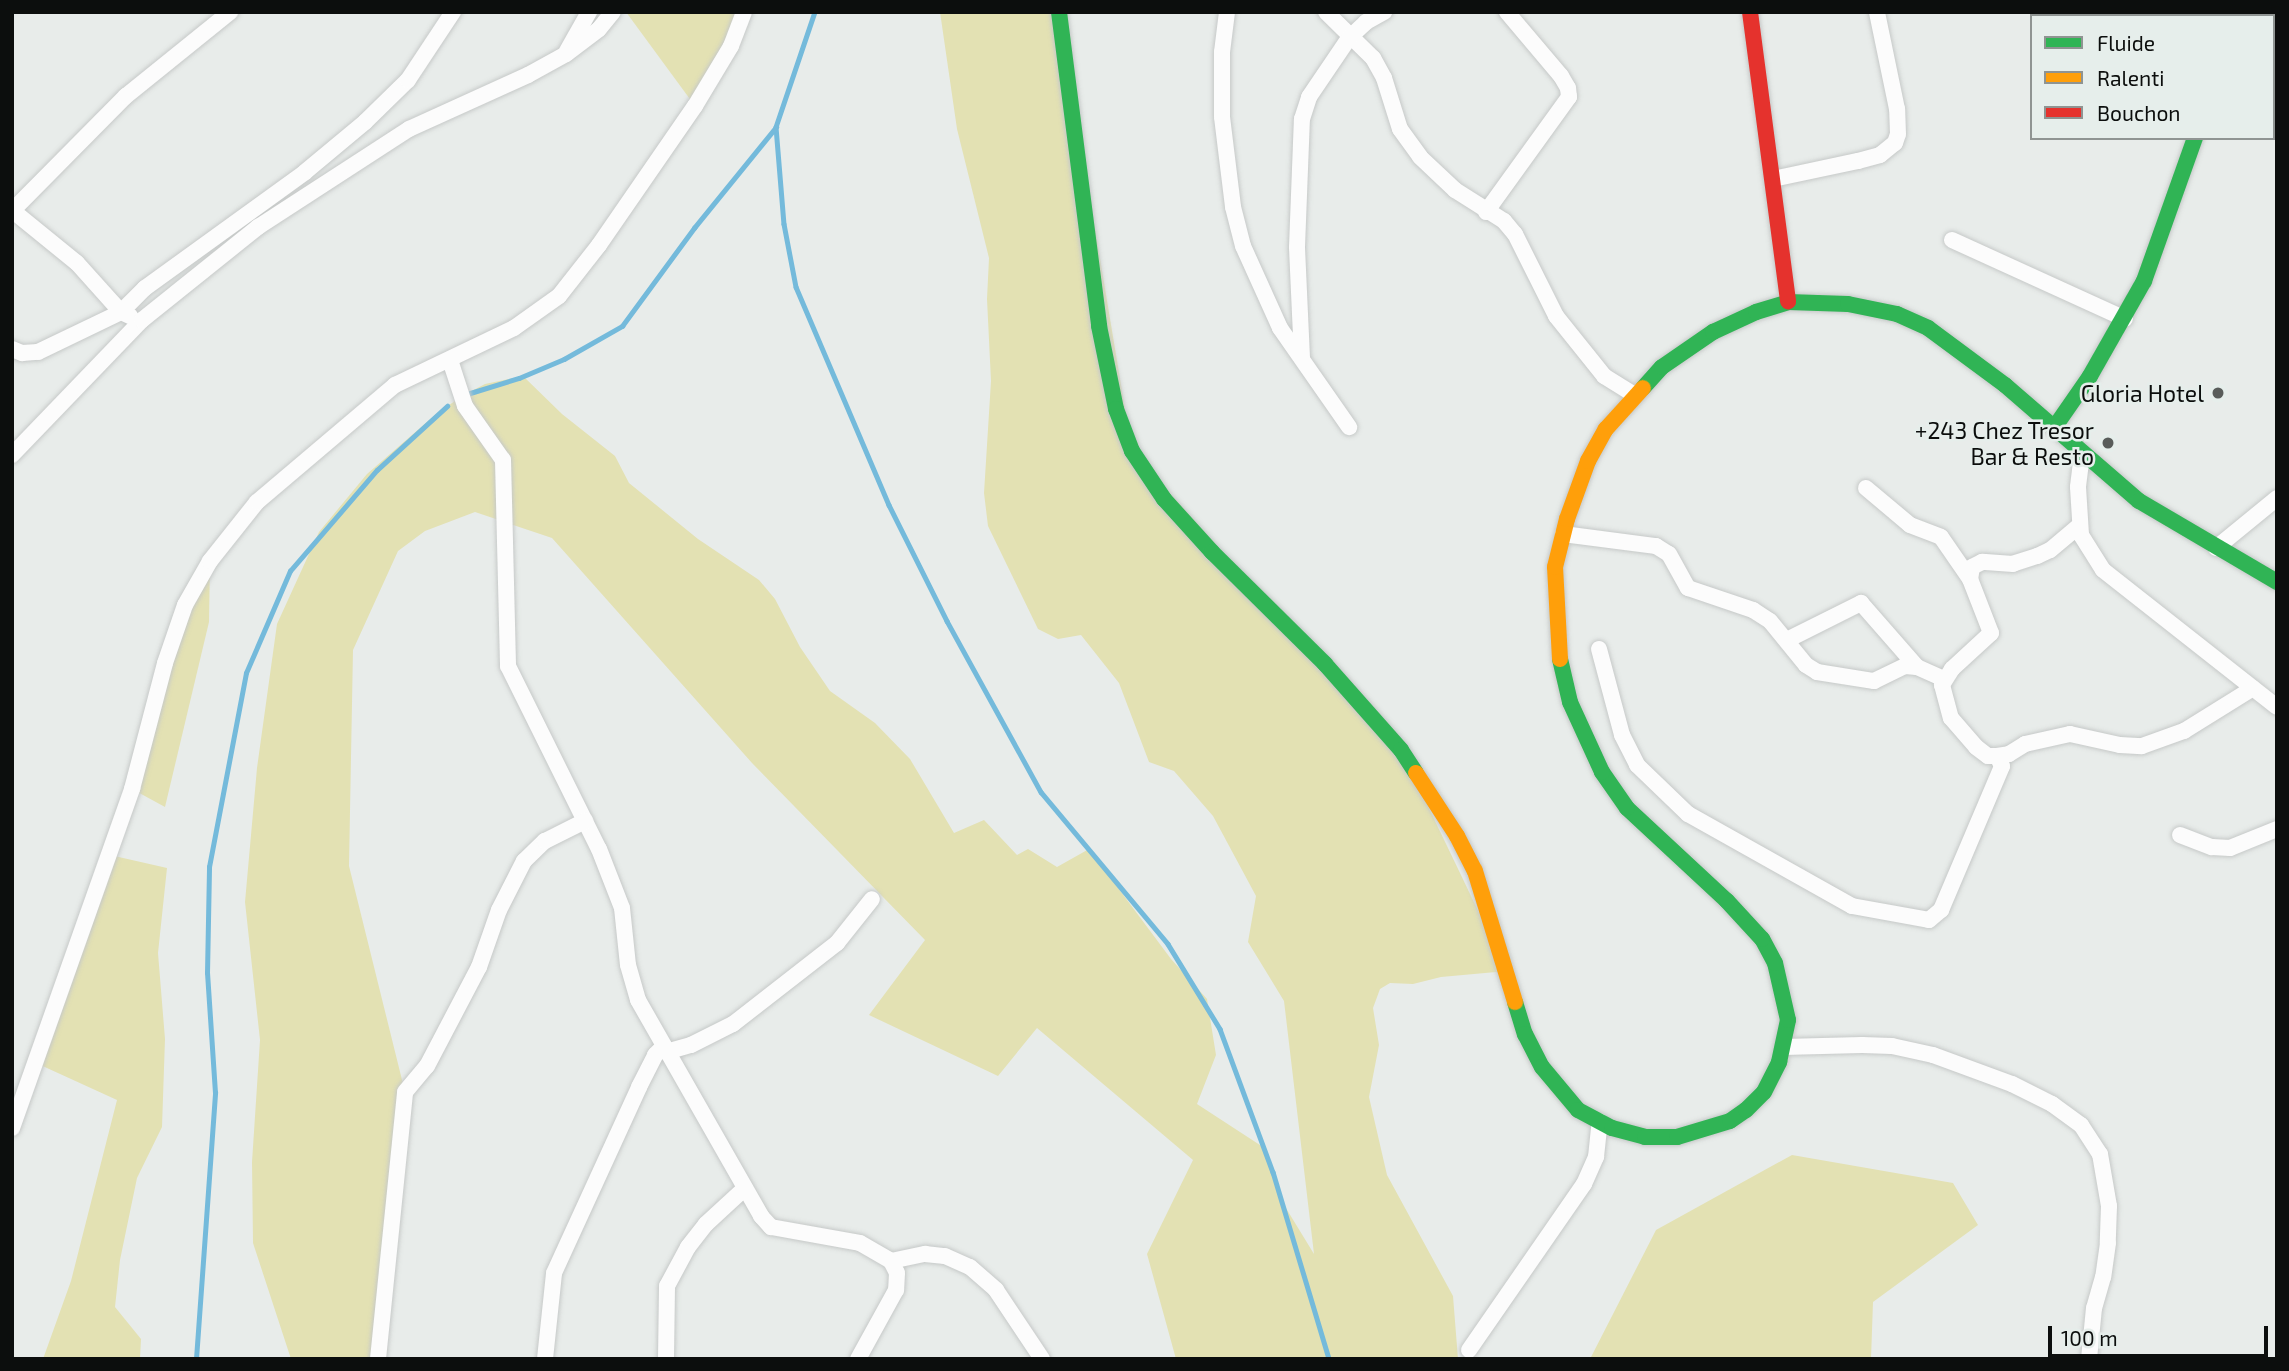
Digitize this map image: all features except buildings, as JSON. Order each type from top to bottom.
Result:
[{"type":"main road","points":[[1059,12],[1099,326],[1116,410],[1132,451],[1164,499],[1212,552],[1325,664],[1401,750],[1457,836],[1475,871],[1525,1034],[1542,1067],[1578,1110],[1612,1128],[1645,1136],[1677,1137],[1730,1121],[1764,1092],[1783,1047],[1788,1020],[1775,963],[1762,939],[1727,901],[1627,808],[1602,772],[1570,702],[1557,643],[1555,567],[1563,534],[1588,461],[1606,429],[1635,395],[1687,347],[1732,323],[1788,302],[1848,304],[1914,320],[2005,385],[2139,501],[2277,582]]},
{"type":"main road","points":[[1749,12],[1788,302]]},
{"type":"main road","points":[[2054,428],[2125,319],[2144,281],[2194,140]]},
{"type":"street","points":[[142,320],[121,312],[77,263],[12,211],[126,96],[230,12]]},
{"type":"street","points":[[12,349],[22,354],[38,352],[121,312],[145,288],[305,172],[365,122],[408,80],[453,12]]},
{"type":"street","points":[[566,54],[589,12]]},
{"type":"street","points":[[12,454],[142,320],[258,227],[409,129],[528,75],[566,54],[599,29],[613,12]]},
{"type":"street","points":[[12,1128],[132,789],[169,651],[185,605],[210,561],[257,502],[395,385],[514,328],[559,296],[599,245],[695,106],[731,46],[744,12]]},
{"type":"street","points":[[1227,12],[1222,52],[1222,117],[1233,207],[1243,246],[1280,328],[1349,426]]},
{"type":"street","points":[[1326,12],[1349,38],[1373,58],[1384,78],[1400,130],[1420,157],[1455,190],[1504,221],[1515,234],[1556,316],[1604,376],[1635,395]]},
{"type":"street","points":[[1302,358],[1297,261],[1302,120],[1309,97],[1349,38],[1366,22],[1384,12]]},
{"type":"street","points":[[1486,212],[1569,97],[1568,88],[1561,76],[1507,12]]},
{"type":"street","points":[[1773,179],[1858,162],[1880,155],[1895,143],[1898,134],[1897,108],[1877,12]]},
{"type":"street","points":[[1952,240],[2125,319]]},
{"type":"street","points":[[450,360],[465,405],[503,460],[508,666],[585,821],[622,908],[628,965],[638,1000],[745,1188],[771,1227],[860,1243],[891,1261],[897,1273],[896,1290],[859,1359]]},
{"type":"street","points":[[2082,454],[2078,487],[2081,535],[2087,549],[2104,570],[2277,707]]},
{"type":"street","points":[[1866,488],[1910,525],[1941,537],[1970,579],[1992,633],[1944,679],[1943,694],[1951,718],[1976,747],[1988,756],[2009,754],[2025,744],[2070,734],[2120,746],[2142,746],[2163,741],[2253,688]]},
{"type":"street","points":[[2216,548],[2277,498]]},
{"type":"street","points":[[1970,579],[1975,563],[2013,564],[2037,556],[2080,525]]},
{"type":"street","points":[[1563,534],[1656,546],[1669,554],[1688,588],[1753,610],[1770,621],[1806,665],[1817,673],[1874,681],[1905,666],[1917,667],[1944,679]]},
{"type":"street","points":[[1787,640],[1860,603],[1917,667]]},
{"type":"street","points":[[1599,649],[1622,734],[1637,765],[1688,814],[1852,906],[1929,920],[1941,910],[2001,766],[1997,756]]},
{"type":"street","points":[[379,1359],[405,1092],[427,1066],[479,967],[499,910],[524,861],[545,841],[585,821]]},
{"type":"street","points":[[2180,835],[2212,847],[2230,848],[2277,829]]},
{"type":"street","points":[[545,1359],[554,1273],[654,1055],[691,1045],[733,1024],[837,943],[872,899]]},
{"type":"street","points":[[1783,1047],[1882,1046],[1933,1055],[2012,1084],[2052,1104],[2081,1125],[2100,1154],[2109,1206],[2108,1243],[2103,1277],[2094,1308],[2089,1359]]},
{"type":"street","points":[[1469,1350],[1584,1184],[1597,1157],[1600,1121]]},
{"type":"street","points":[[666,1359],[667,1286],[688,1247],[706,1224],[745,1188]]},
{"type":"street","points":[[891,1261],[925,1254],[945,1256],[970,1267],[996,1290],[1042,1359]]},
{"type":"shaded area","points":[[626,12],[744,12],[695,106]]},
{"type":"shaded area","points":[[940,12],[1059,12],[1132,451],[1401,750],[1507,971],[1441,977],[1413,984],[1390,983],[1380,989],[1373,1008],[1379,1045],[1369,1097],[1387,1175],[1453,1296],[1458,1359],[1176,1359],[1147,1254],[1193,1160],[1037,1028],[998,1076],[869,1015],[925,940],[752,763],[552,538],[475,512],[425,531],[398,551],[353,650],[349,866],[405,1092],[378,1359],[291,1359],[253,1243],[252,1162],[260,1040],[245,902],[257,768],[277,624],[319,532],[367,474],[435,415],[462,396],[485,384],[523,376],[562,414],[615,456],[629,483],[698,539],[759,580],[775,599],[800,647],[830,691],[875,723],[910,759],[954,833],[984,820],[1017,855],[1028,849],[1057,867],[1089,849],[1171,959],[1207,999],[1216,1055],[1197,1104],[1263,1147],[1281,1200],[1314,1254],[1284,1001],[1248,942],[1256,896],[1213,816],[1174,771],[1149,762],[1119,683],[1081,635],[1058,639],[1038,629],[988,526],[984,493],[991,381],[987,299],[989,258],[957,129]]},
{"type":"shaded area","points":[[210,561],[209,622],[165,807],[132,789],[165,663]]},
{"type":"shaded area","points":[[110,855],[167,868],[158,953],[165,1039],[162,1127],[137,1178],[120,1260],[115,1307],[141,1339],[140,1359],[43,1359],[71,1281],[117,1100],[36,1063]]},
{"type":"shaded area","points":[[1792,1155],[1953,1183],[1978,1225],[1873,1302],[1871,1359],[1590,1359],[1656,1230]]},
{"type":"waterway","points":[[815,12],[776,127],[784,224],[796,287],[889,505],[947,621],[1041,792],[1168,944],[1220,1029],[1273,1172],[1329,1359]]},
{"type":"waterway","points":[[467,394],[519,378],[564,359],[622,326],[694,228],[776,127]]},
{"type":"waterway","points":[[196,1359],[215,1093],[207,973],[209,867],[246,673],[290,571],[377,470],[447,406]]},
{"type":"traffic: fast","points":[[1059,12],[1099,326],[1116,409],[1132,451],[1164,499],[1212,552],[1325,664],[1401,750],[1416,773]]},
{"type":"traffic: fast","points":[[2054,428],[2090,376],[2144,281],[2194,140]]},
{"type":"traffic: fast","points":[[1643,388],[1662,367],[1713,332],[1756,312],[1788,302],[1848,304],[1897,314],[1928,328],[2005,385],[2139,501],[2277,582]]},
{"type":"traffic: fast","points":[[1515,1002],[1525,1034],[1542,1067],[1578,1110],[1612,1128],[1645,1137],[1677,1137],[1730,1121],[1746,1110],[1764,1092],[1779,1062],[1788,1020],[1775,963],[1762,939],[1727,901],[1627,808],[1602,772],[1570,702],[1560,659]]},
{"type":"traffic: slow","points":[[1560,659],[1555,567],[1567,519],[1588,461],[1606,429],[1643,388]]},
{"type":"traffic: slow","points":[[1416,773],[1457,836],[1475,871],[1515,1002]]},
{"type":"traffic: jam","points":[[1750,12],[1788,302]]},
{"type":"place","name":"Gloria Hotel","points":[[2218,393]]},
{"type":"place","name":"+243 Chez Tresor Bar & Resto","points":[[2108,443]]}]
